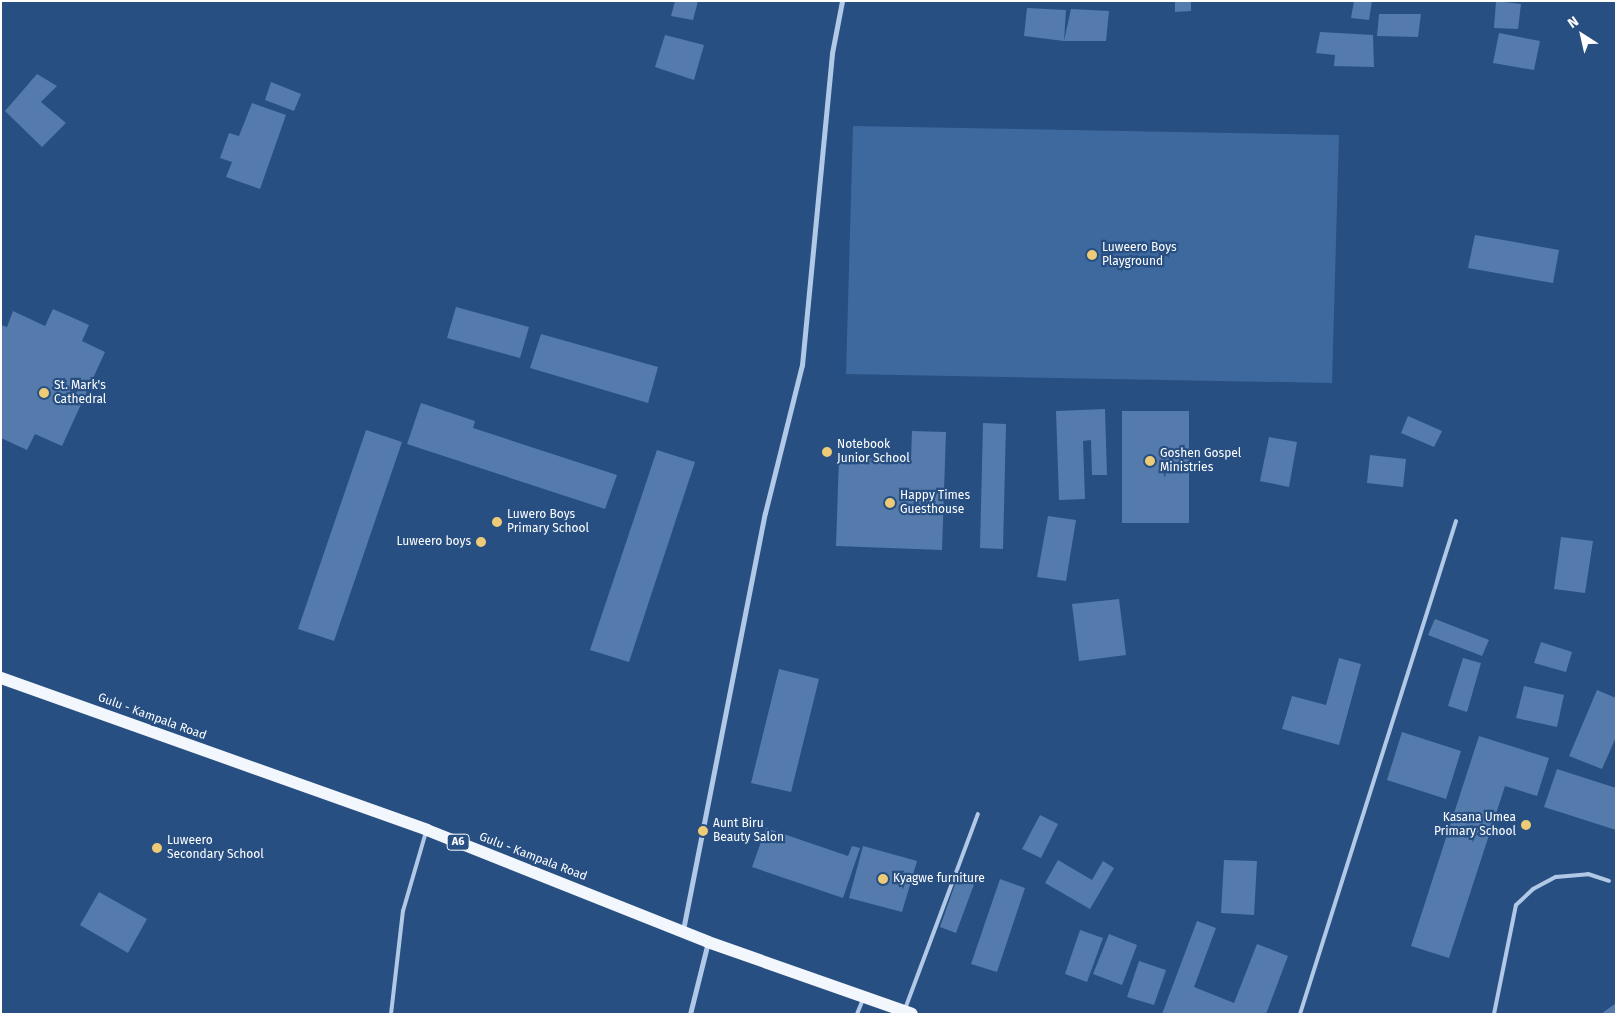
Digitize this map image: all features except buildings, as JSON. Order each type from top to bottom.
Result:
[{"type":"main road","name":"Gulu - Kampala Road","points":[[1,678],[427,830],[683,930],[708,942],[908,1012]]},
{"type":"street","points":[[683,930],[764,513],[802,365],[832,53],[842,1]]},
{"type":"street","points":[[690,1014],[708,942]]},
{"type":"lane","points":[[1300,1014],[1456,521]]},
{"type":"lane","points":[[908,1012],[978,814]]},
{"type":"lane","points":[[391,1014],[403,911],[427,830]]},
{"type":"lane","points":[[1494,1014],[1516,905],[1533,889],[1556,877],[1588,874],[1609,881]]},
{"type":"lane","points":[[857,1014],[864,996]]},
{"type":"shaded area","name":"Luweero Boys Playground","points":[[853,126],[1339,135],[1332,383],[846,374]]},
{"type":"place","name":"Luweero Boys Playground","points":[[1092,255]]},
{"type":"place","name":"St. Mark's Cathedral","points":[[44,393]]},
{"type":"place","name":"Notebook Junior School","points":[[827,452]]},
{"type":"place","name":"Goshen Gospel Ministries","points":[[1150,461]]},
{"type":"place","name":"Happy Times Guesthouse","points":[[890,503]]},
{"type":"place","name":"Luwero Boys Primary School","points":[[497,522]]},
{"type":"place","name":"Luweero boys","points":[[481,542]]},
{"type":"place","name":"Kasana Umea Primary School","points":[[1526,825]]},
{"type":"place","name":"Aunt Biru Beauty Salon","points":[[703,831]]},
{"type":"place","name":"Luweero Secondary School","points":[[157,848]]},
{"type":"place","name":"Kyagwe furniture","points":[[883,879]]}]
